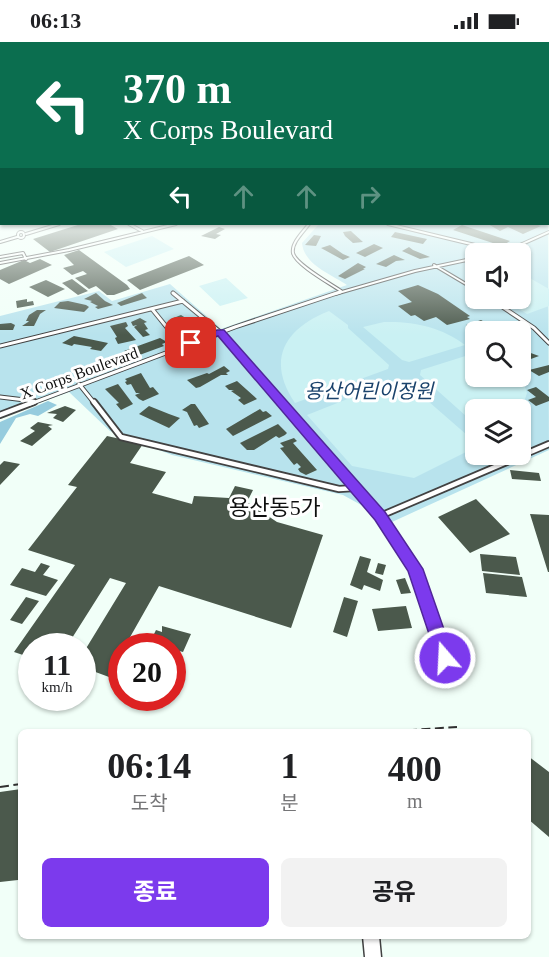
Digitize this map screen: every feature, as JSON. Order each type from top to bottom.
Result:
[{"type":"street","points":[[370,939],[373,957]]},
{"type":"lane","points":[[0,263],[65,250]]},
{"type":"lane","points":[[293,250],[292,253],[298,261],[341,291]]},
{"type":"lane","points":[[0,257],[22,253],[26,259]]},
{"type":"lane","name":"X Corps Boulevard","points":[[0,415],[220,332],[341,291],[434,265],[465,260]]},
{"type":"lane","points":[[434,265],[465,283]]},
{"type":"lane","points":[[173,293],[220,332],[380,516],[415,569],[445,658]]},
{"type":"lane","points":[[0,346],[183,301]]},
{"type":"lane","points":[[152,309],[182,346]]},
{"type":"lane","points":[[506,309],[534,328],[549,343]]},
{"type":"lane","points":[[79,384],[121,437],[339,489],[355,488]]},
{"type":"lane","points":[[0,397],[38,401]]},
{"type":"lane","points":[[380,516],[549,444]]},
{"type":"path","points":[[427,729],[457,727]]},
{"type":"path","points":[[0,787],[18,784]]},
{"type":"green space","points":[[111,250],[172,250],[126,267],[104,252]]},
{"type":"green space","name":"용산어린이정원","points":[[304,250],[465,250],[465,309],[531,309],[531,250],[548,250],[549,450],[531,458],[531,399],[465,399],[465,465],[516,465],[392,522],[343,495],[172,455],[110,431],[69,392],[0,418],[0,316],[99,291],[112,301],[170,284],[221,329],[347,285],[319,268]]},
{"type":"green space","points":[[226,278],[248,298],[220,306],[199,286]]},
{"type":"green space","points":[[531,279],[549,289],[549,306],[527,314],[519,309],[531,309]]},
{"type":"green space","points":[[329,311],[348,325],[348,328],[389,365],[388,369],[295,403],[286,387],[282,373],[281,360],[284,348],[301,327],[313,318]]},
{"type":"green space","points":[[384,322],[427,326],[465,345],[409,362],[402,360],[363,327]]},
{"type":"green space","points":[[465,356],[465,387],[525,387],[527,393],[525,399],[465,399],[465,415],[420,375],[421,370]]},
{"type":"green space","points":[[398,379],[405,381],[465,433],[465,452],[414,478],[352,466],[307,415]]},
{"type":"shaded area","points":[[48,401],[57,405],[38,416],[30,414],[16,418],[0,444],[0,422]]},
{"type":"building","points":[[79,250],[130,289],[107,295],[96,286],[89,289],[75,278],[87,274],[83,271],[72,275],[63,268],[74,265],[64,255]]},
{"type":"building","points":[[324,250],[337,250],[350,257],[343,260]]},
{"type":"building","points":[[363,250],[380,250],[365,257],[356,253]]},
{"type":"building","points":[[413,250],[430,257],[420,259],[402,251]]},
{"type":"building","points":[[394,255],[405,260],[396,261],[386,267],[376,264]]},
{"type":"building","points":[[189,256],[204,265],[140,290],[127,280]]},
{"type":"building","points":[[40,259],[52,265],[9,284],[0,279],[0,270],[24,260],[30,263]]},
{"type":"building","points":[[358,263],[366,267],[363,269],[365,269],[345,279],[338,276]]},
{"type":"building","points":[[72,279],[88,291],[78,295],[62,283]]},
{"type":"building","points":[[46,280],[65,289],[48,297],[29,287]]},
{"type":"building","points":[[418,285],[438,294],[470,316],[467,317],[470,319],[447,325],[436,317],[424,321],[415,315],[411,316],[398,306],[412,302],[398,291]]},
{"type":"building","points":[[96,293],[113,305],[98,309],[95,307],[98,306],[90,302],[92,301],[84,299]]},
{"type":"building","points":[[142,293],[147,298],[121,306],[117,303]]},
{"type":"building","points":[[27,299],[27,302],[33,301],[34,305],[17,308],[16,301]]},
{"type":"building","points":[[68,301],[89,307],[84,312],[54,308],[60,302]]},
{"type":"building","points":[[37,310],[46,310],[40,314],[34,326],[22,326],[29,321],[26,321],[29,315]]},
{"type":"building","points":[[181,315],[195,324],[200,331],[186,336],[181,330],[183,328],[171,319]]},
{"type":"building","points":[[140,318],[147,322],[144,323],[148,329],[145,330],[150,335],[143,337],[134,327],[137,325],[133,326],[131,322]]},
{"type":"building","points":[[126,322],[128,326],[125,328],[136,340],[118,344],[115,338],[117,337],[110,326]]},
{"type":"building","points":[[0,324],[15,325],[13,330],[0,330]]},
{"type":"building","points":[[74,336],[108,343],[101,351],[90,349],[92,347],[62,343]]},
{"type":"building","points":[[160,338],[167,342],[162,344],[164,346],[134,357],[124,351]]},
{"type":"building","points":[[208,348],[216,355],[185,368],[178,361]]},
{"type":"building","points":[[531,353],[539,356],[531,359]]},
{"type":"building","points":[[549,365],[549,372],[539,376],[531,370]]},
{"type":"building","points":[[224,366],[230,371],[226,373],[228,375],[221,375],[200,387],[196,388],[187,380],[209,374]]},
{"type":"building","points":[[141,373],[150,388],[153,387],[159,394],[143,401],[135,395],[140,393],[136,393],[131,384],[127,385],[125,382],[127,381],[125,379]]},
{"type":"building","points":[[237,381],[257,399],[244,405],[238,400],[241,398],[231,391],[234,390],[229,390],[225,386]]},
{"type":"building","points":[[118,384],[133,404],[121,410],[116,404],[119,403],[105,389]]},
{"type":"building","points":[[536,387],[549,397],[549,401],[536,406],[531,399],[536,397],[527,390]]},
{"type":"building","points":[[195,404],[209,424],[199,428],[197,425],[194,426],[187,412],[182,410]]},
{"type":"building","points":[[65,406],[76,410],[63,422],[53,418],[57,414],[47,413]]},
{"type":"building","points":[[149,406],[180,418],[169,428],[139,414]]},
{"type":"building","points":[[260,409],[272,416],[233,436],[226,429]]},
{"type":"building","points":[[38,422],[53,425],[48,426],[52,429],[32,446],[20,441],[35,431],[30,428]]},
{"type":"building","points":[[278,424],[287,433],[285,435],[279,438],[276,436],[254,450],[247,450],[240,443]]},
{"type":"building","points":[[107,436],[143,444],[130,463],[166,472],[152,493],[192,504],[194,496],[229,498],[235,486],[253,490],[247,502],[277,522],[323,535],[291,628],[159,586],[132,633],[108,633],[108,677],[96,672],[95,633],[126,583],[110,578],[75,633],[27,633],[75,565],[28,550],[77,487],[68,485]]},
{"type":"building","points":[[294,438],[297,441],[293,443],[317,470],[306,475],[300,472],[298,469],[301,467],[297,463],[294,465],[280,448],[284,447],[280,443]]},
{"type":"building","points":[[4,461],[20,464],[0,485],[0,465]]},
{"type":"building","points":[[510,470],[539,473],[541,481],[512,479]]},
{"type":"building","points":[[476,499],[510,534],[470,553],[438,517]]},
{"type":"building","points":[[530,514],[549,515],[549,572],[548,572]]},
{"type":"building","points":[[480,554],[516,557],[520,575],[482,571]]},
{"type":"building","points":[[360,556],[371,559],[367,572],[383,580],[380,591],[364,585],[362,590],[350,585]]},
{"type":"building","points":[[41,563],[50,566],[43,575],[58,580],[46,596],[10,585],[22,568],[35,572]]},
{"type":"building","points":[[378,563],[386,565],[383,575],[375,573]]},
{"type":"building","points":[[483,573],[522,577],[527,597],[486,593]]},
{"type":"building","points":[[405,578],[411,593],[401,594],[396,580]]},
{"type":"building","points":[[26,597],[39,601],[22,624],[10,620]]},
{"type":"building","points":[[344,597],[358,601],[347,637],[333,632]]},
{"type":"building","points":[[406,606],[412,628],[378,631],[372,609]]},
{"type":"building","points":[[162,626],[191,634],[186,645],[186,633],[154,633],[156,630],[162,632]]},
{"type":"building","points":[[531,758],[549,772],[549,837],[531,822]]},
{"type":"building","points":[[18,789],[18,880],[0,882],[0,792]]},
{"type":"district","name":"용산동5가","points":[[275,507]]},
{"type":"route","points":[[191,343],[220,332],[380,516],[406,552],[415,569],[445,658]]}]
